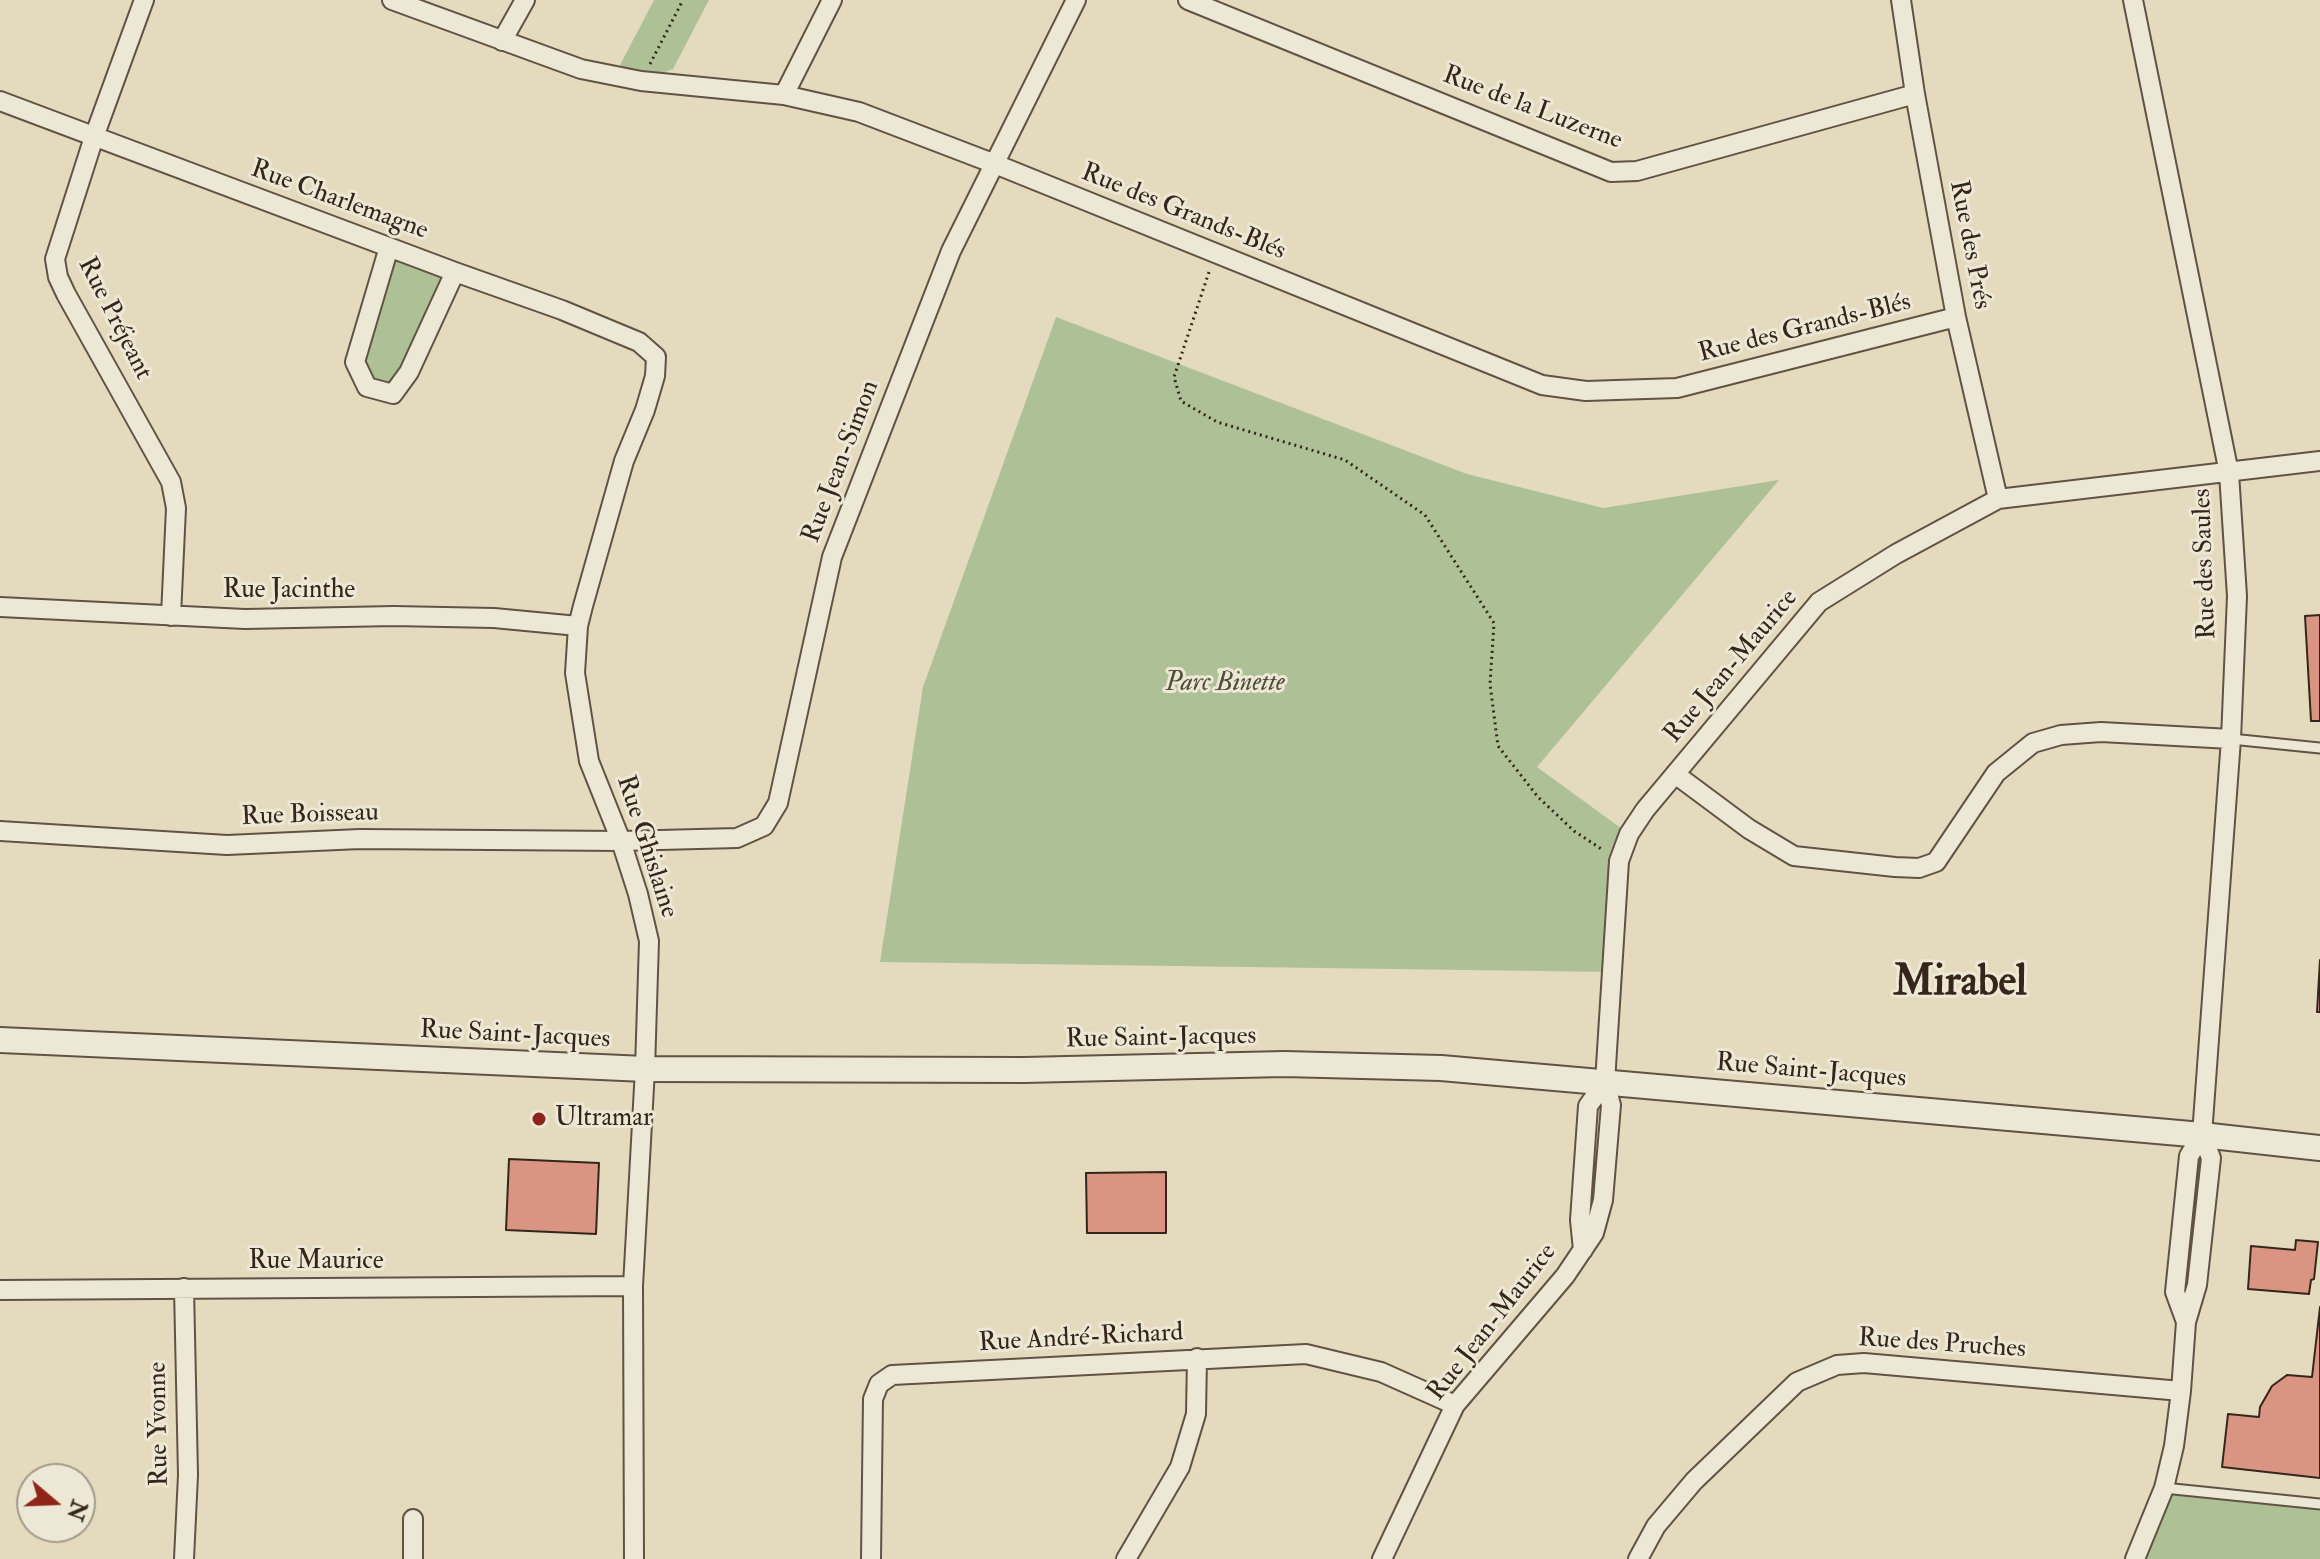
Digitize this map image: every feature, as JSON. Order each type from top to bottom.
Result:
[{"type":"street","name":"Rue Préjeant","points":[[144,0],[94,137],[55,259],[66,294],[171,482],[176,508],[171,616]]},
{"type":"street","name":"Rue des Grands-Blés","points":[[392,0],[581,69],[641,81],[784,95],[859,112],[1542,385],[1586,391],[1677,388],[1956,317]]},
{"type":"street","points":[[502,41],[525,0]]},
{"type":"street","points":[[784,95],[832,0]]},
{"type":"street","name":"Rue Jean-Simon","points":[[621,841],[737,838],[764,826],[778,803],[832,557],[951,251],[1076,0]]},
{"type":"street","name":"Rue de la Luzerne","points":[[1188,0],[1611,172],[1637,171],[1915,94]]},
{"type":"street","name":"Rue des Prés","points":[[1901,0],[1956,317],[1998,499]]},
{"type":"street","name":"Rue des Saules","points":[[2133,0],[2229,473],[2237,596],[2231,739],[2202,1135],[2211,1158],[2197,1285],[2186,1322],[2174,1446],[2164,1488],[2135,1559]]},
{"type":"street","name":"Rue Charlemagne","points":[[0,101],[562,310],[639,342],[656,357]]},
{"type":"street","points":[[389,247],[355,362],[367,387],[393,394],[409,372],[455,272]]},
{"type":"street","name":"Rue Ghislaine","points":[[634,1559],[633,1286],[649,941],[621,841],[589,761],[575,673],[578,626],[624,461],[655,376],[656,357]]},
{"type":"street","name":"Rue Jean-Maurice","points":[[1382,1559],[1455,1405],[1565,1276],[1583,1250],[1580,1220],[1588,1106],[1605,1082],[1619,861],[1629,834],[1645,810],[1819,602],[1896,554],[1998,499],[2320,461]]},
{"type":"street","name":"Rue Jacinthe","points":[[0,607],[245,619],[394,616],[494,618],[578,626]]},
{"type":"street","points":[[1675,774],[1749,829],[1794,856],[1919,868],[1936,862],[1996,773],[2033,743],[2061,735],[2101,732],[2231,739]]},
{"type":"street","name":"Rue Boisseau","points":[[0,831],[227,845],[360,839],[621,841]]},
{"type":"street","name":"Rue Saint-Jacques","points":[[0,1040],[645,1069],[1024,1070],[1284,1064],[1441,1068],[2320,1148]]},
{"type":"street","name":"Rue Maurice","points":[[0,1290],[633,1286]]},
{"type":"street","name":"Rue Yvonne","points":[[184,1288],[188,1475],[184,1559]]},
{"type":"street","name":"Rue André-Richard","points":[[871,1559],[873,1399],[879,1384],[892,1375],[1306,1354],[1381,1372],[1455,1405]]},
{"type":"street","points":[[1126,1559],[1180,1467],[1196,1414],[1197,1358]]},
{"type":"street","name":"Rue des Pruches","points":[[1638,1559],[1656,1526],[1694,1481],[1797,1382],[1837,1365],[1864,1363],[2181,1391]]},
{"type":"street","points":[[413,1519],[413,1559]]},
{"type":"lane","points":[[2231,739],[2320,748]]},
{"type":"lane","points":[[2164,1488],[2320,1504]]},
{"type":"path","points":[[641,81],[683,0]]},
{"type":"path","points":[[1215,255],[1174,377],[1181,401],[1217,422],[1345,460],[1425,515],[1494,623],[1490,684],[1498,746],[1538,797],[1574,831],[1619,861]]},
{"type":"green space","points":[[654,0],[709,0],[673,69],[641,81],[620,65]]},
{"type":"green space","points":[[389,247],[455,272],[393,394],[367,387],[355,362]]},
{"type":"green space","name":"Parc Binette","points":[[1056,317],[1467,474],[1603,508],[1779,480],[1537,767],[1629,834],[1612,972],[880,962],[923,687]]},
{"type":"green space","points":[[2164,1488],[2320,1504],[2320,1559],[2133,1559]]},
{"type":"building","points":[[2320,615],[2320,721],[2311,721],[2305,616]]},
{"type":"building","points":[[2320,960],[2320,1012],[2317,1012]]},
{"type":"building","points":[[509,1159],[599,1163],[596,1234],[506,1230]]},
{"type":"building","points":[[1166,1172],[1166,1233],[1087,1233],[1086,1173]]},
{"type":"building","points":[[2296,1240],[2318,1242],[2309,1294],[2248,1289],[2251,1246],[2295,1250]]},
{"type":"building","points":[[2320,1307],[2320,1478],[2222,1467],[2228,1414],[2259,1417],[2260,1407],[2272,1386],[2287,1375],[2312,1377]]},
{"type":"place","name":"Ultramar","points":[[539,1119]]},
{"type":"district","name":"Mirabel","points":[[1960,985]]}]
